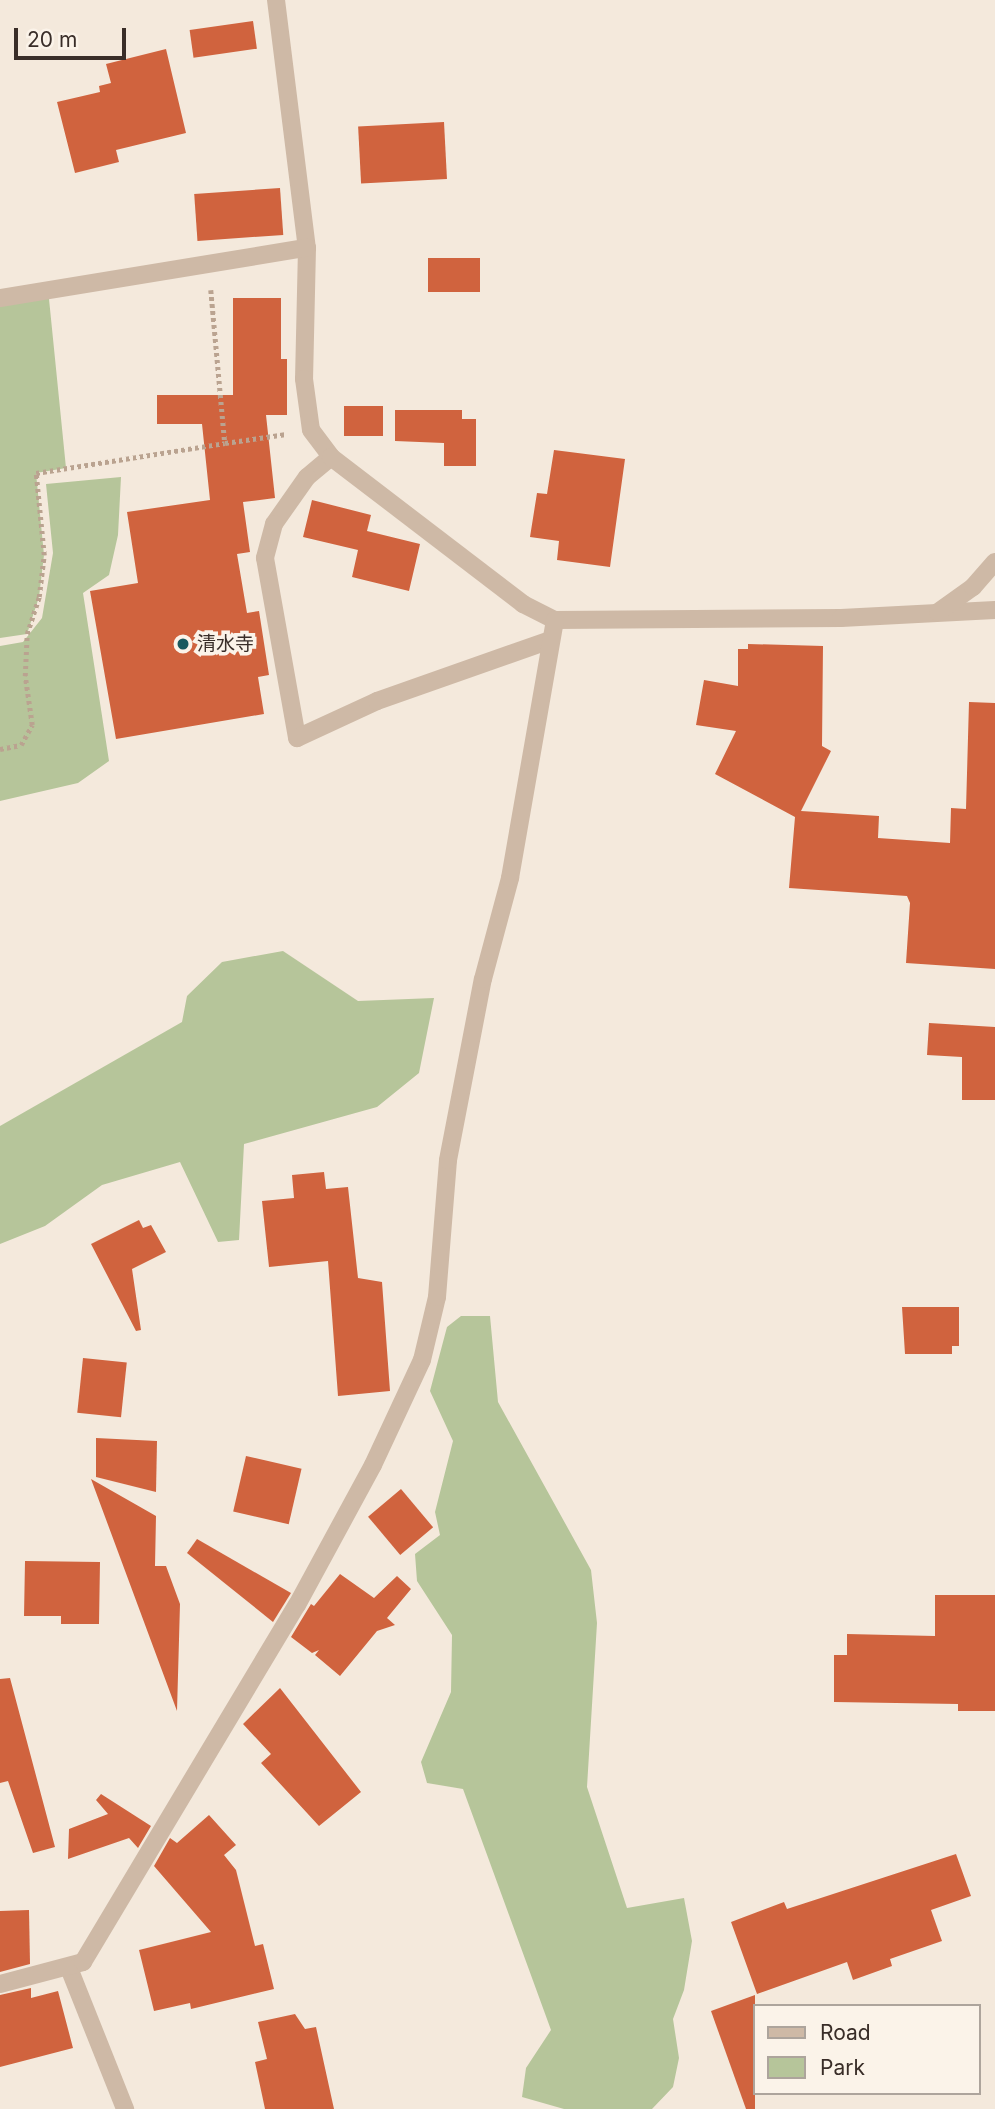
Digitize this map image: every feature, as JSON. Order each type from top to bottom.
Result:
[{"type":"street","points":[[276,0],[307,248],[304,379],[311,430],[331,457],[523,604],[555,620],[841,618],[995,610]]},
{"type":"street","points":[[0,298],[209,261],[307,248]]},
{"type":"street","points":[[331,457],[307,477],[274,524],[265,558],[296,738],[377,701],[550,640]]},
{"type":"street","points":[[938,612],[973,587],[995,562]]},
{"type":"street","points":[[0,1984],[69,1968],[83,1962],[298,1605],[373,1465],[422,1360],[437,1297],[448,1160],[483,979],[510,878],[555,620]]},
{"type":"street","points":[[69,1968],[125,2109]]},
{"type":"path","points":[[209,261],[225,443]]},
{"type":"path","points":[[0,749],[22,745],[32,725],[25,676],[27,634],[39,597],[44,555],[36,473],[311,430]]},
{"type":"green space","points":[[48,289],[66,468],[36,473],[44,555],[39,597],[27,634],[0,638],[0,298]]},
{"type":"green space","points":[[121,477],[118,535],[109,575],[83,593],[109,761],[78,783],[0,801],[0,646],[23,642],[42,618],[53,553],[46,484]]},
{"type":"green space","points":[[283,951],[358,1001],[434,998],[419,1073],[377,1107],[244,1144],[239,1240],[218,1242],[180,1162],[102,1185],[45,1226],[0,1244],[0,1126],[182,1022],[187,996],[222,962]]},
{"type":"green space","points":[[461,1316],[490,1316],[498,1402],[591,1570],[597,1623],[587,1787],[627,1908],[684,1898],[692,1941],[684,1990],[673,2019],[679,2058],[673,2087],[652,2109],[564,2109],[522,2097],[526,2068],[551,2030],[463,1789],[427,1783],[421,1762],[451,1692],[452,1635],[417,1581],[415,1554],[440,1535],[435,1512],[453,1441],[430,1391],[447,1327]]},
{"type":"building","points":[[253,21],[257,49],[194,58],[190,30]]},
{"type":"building","points":[[166,49],[186,133],[116,150],[119,162],[75,173],[57,102],[100,92],[99,86],[111,83],[106,64]]},
{"type":"building","points":[[444,122],[447,179],[361,183],[358,127]]},
{"type":"building","points":[[280,188],[283,235],[197,241],[194,194]]},
{"type":"building","points":[[428,258],[480,258],[480,292],[428,292]]},
{"type":"building","points":[[233,298],[281,298],[281,359],[287,359],[287,415],[266,415],[275,498],[243,502],[250,552],[237,554],[247,613],[259,611],[269,675],[258,677],[264,714],[116,739],[90,591],[138,583],[127,512],[210,500],[202,424],[157,424],[157,395],[233,395]]},
{"type":"building","points":[[344,406],[383,406],[383,436],[344,436]]},
{"type":"building","points":[[395,410],[462,410],[462,419],[476,419],[476,466],[444,466],[444,443],[395,441]]},
{"type":"building","points":[[554,450],[625,459],[610,567],[557,560],[559,541],[530,537],[537,493],[547,494]]},
{"type":"building","points":[[312,500],[371,515],[367,531],[420,544],[409,591],[352,577],[358,550],[303,537]]},
{"type":"building","points":[[748,644],[823,646],[822,746],[831,751],[801,811],[879,816],[878,838],[950,843],[951,808],[966,809],[969,702],[995,703],[995,969],[906,963],[910,903],[907,896],[789,888],[795,817],[715,774],[736,731],[696,725],[704,680],[738,686],[738,649],[748,649]]},
{"type":"building","points":[[929,1023],[995,1027],[995,1100],[962,1100],[962,1057],[927,1055]]},
{"type":"building","points":[[324,1172],[326,1189],[348,1187],[358,1278],[382,1282],[390,1391],[338,1396],[328,1261],[269,1267],[262,1201],[294,1198],[292,1175]]},
{"type":"building","points":[[139,1220],[143,1228],[151,1225],[166,1252],[132,1269],[141,1330],[136,1331],[91,1244]]},
{"type":"building","points":[[902,1307],[959,1307],[959,1346],[952,1346],[952,1354],[905,1354]]},
{"type":"building","points":[[83,1358],[127,1363],[121,1417],[77,1413]]},
{"type":"building","points":[[96,1438],[157,1441],[156,1492],[96,1477]]},
{"type":"building","points":[[246,1456],[302,1469],[289,1524],[233,1512]]},
{"type":"building","points":[[91,1479],[156,1516],[155,1566],[166,1566],[180,1604],[177,1711]]},
{"type":"building","points":[[401,1489],[433,1527],[400,1555],[368,1517]]},
{"type":"building","points":[[197,1539],[291,1593],[273,1622],[187,1553]]},
{"type":"building","points":[[25,1561],[100,1562],[99,1624],[61,1624],[61,1616],[24,1616]]},
{"type":"building","points":[[340,1574],[374,1598],[397,1576],[411,1589],[387,1618],[395,1625],[377,1631],[340,1676],[315,1655],[319,1650],[312,1653],[291,1637],[311,1604],[314,1606]]},
{"type":"building","points":[[935,1595],[995,1595],[995,1711],[958,1711],[958,1704],[834,1702],[834,1655],[847,1655],[847,1634],[935,1636]]},
{"type":"building","points":[[10,1678],[55,1847],[33,1853],[8,1781],[0,1783],[0,1679]]},
{"type":"building","points":[[280,1688],[361,1792],[319,1826],[261,1763],[271,1754],[243,1724]]},
{"type":"building","points":[[101,1794],[151,1826],[138,1848],[129,1838],[68,1859],[69,1829],[108,1814],[96,1800]]},
{"type":"building","points":[[209,1815],[236,1845],[224,1855],[236,1870],[255,1946],[263,1944],[274,1989],[191,2009],[190,2003],[154,2011],[139,1950],[211,1932],[154,1866],[170,1838],[177,1843]]},
{"type":"building","points":[[956,1854],[971,1896],[931,1910],[942,1941],[890,1959],[892,1966],[853,1980],[847,1962],[757,1994],[731,1922],[784,1902],[787,1909]]},
{"type":"building","points":[[29,1910],[30,1964],[0,1972],[0,1911]]},
{"type":"building","points":[[31,1988],[31,1998],[58,1991],[73,2048],[0,2067],[0,1995]]},
{"type":"building","points":[[755,1995],[755,2109],[746,2109],[711,2011]]},
{"type":"building","points":[[295,2014],[305,2029],[316,2027],[334,2109],[265,2109],[255,2062],[267,2059],[258,2022]]},
{"type":"place","name":"清水寺","points":[[183,644]]}]
